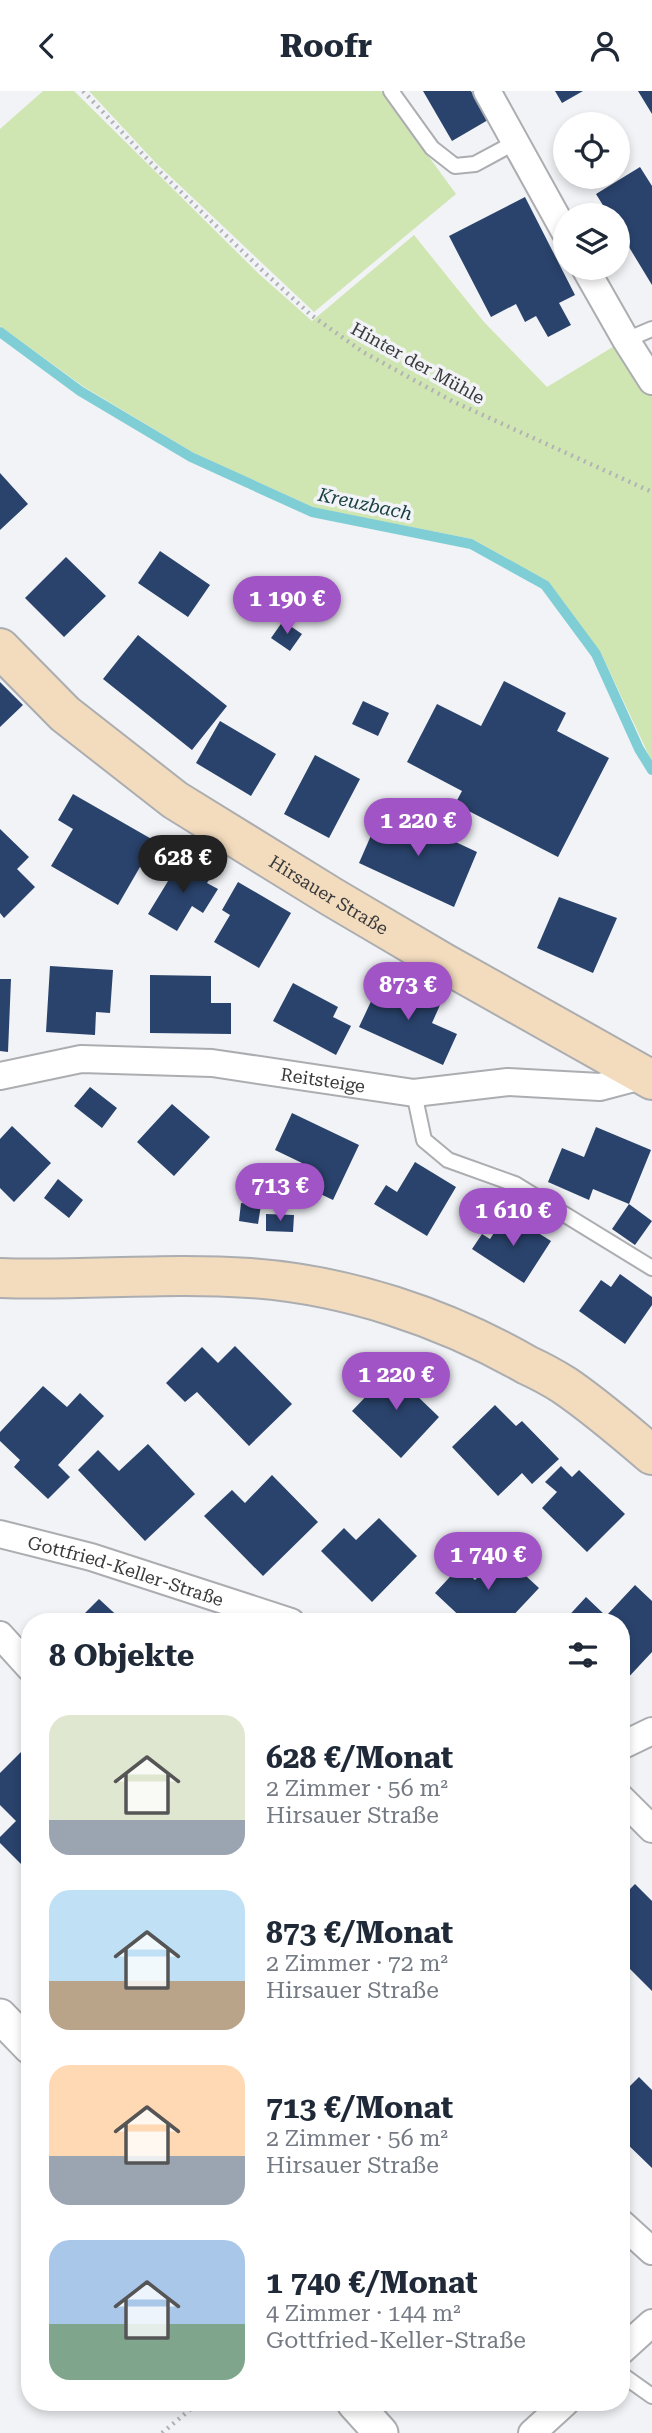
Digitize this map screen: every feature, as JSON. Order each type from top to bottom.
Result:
[{"type":"main road","name":"Hirsauer Straße","points":[[0,648],[65,714],[175,800],[433,957],[650,1076]]},
{"type":"main road","points":[[0,1278],[252,1278],[295,1283],[363,1298],[455,1327],[498,1348],[563,1384],[652,1455]]},
{"type":"street","points":[[487,91],[553,211]]},
{"type":"street","points":[[592,280],[652,381]]},
{"type":"street","name":"Reitsteige","points":[[0,1076],[81,1059],[212,1063],[414,1093],[508,1082],[600,1087],[650,1076]]},
{"type":"street","name":"Gottfried-Keller-Straße","points":[[0,1534],[91,1557],[263,1613]]},
{"type":"street","points":[[0,1635],[21,1658]]},
{"type":"street","points":[[630,1742],[652,1731]]},
{"type":"street","points":[[630,1807],[652,1829]]},
{"type":"street","points":[[0,2016],[21,2038]]},
{"type":"street","points":[[630,2231],[652,2251]]},
{"type":"street","points":[[630,2343],[652,2323]]},
{"type":"street","points":[[361,2411],[381,2433]]},
{"type":"street","points":[[532,2433],[556,2411]]},
{"type":"lane","points":[[391,91],[432,148],[454,166],[475,164],[514,142]]},
{"type":"lane","points":[[626,340],[652,329]]},
{"type":"lane","points":[[414,1093],[424,1140],[449,1160],[515,1184],[652,1268]]},
{"type":"lane","points":[[630,2380],[652,2396]]},
{"type":"path","name":"Hinter der Mühle","points":[[83,91],[154,166],[264,272],[311,315],[363,352],[452,401],[652,492]]},
{"type":"path","points":[[162,2433],[188,2411]]},
{"type":"green space","points":[[43,91],[74,91],[259,274],[312,321],[414,235],[484,322],[547,387],[621,342],[652,389],[652,762],[601,653],[548,581],[472,539],[315,508],[194,453],[84,387],[0,326],[0,129]]},
{"type":"green space","points":[[89,91],[381,91],[456,194],[314,312],[156,163]]},
{"type":"building","points":[[423,91],[471,91],[488,120],[452,141]]},
{"type":"building","points":[[555,91],[583,91],[562,103]]},
{"type":"building","points":[[638,91],[652,91],[652,114]]},
{"type":"building","points":[[640,167],[652,186],[652,285],[630,249],[630,203],[602,203],[596,194],[604,189],[630,189],[630,173]]},
{"type":"building","points":[[525,197],[553,252],[553,280],[567,280],[575,295],[559,303],[571,325],[548,337],[536,316],[525,322],[516,304],[491,317],[449,236]]},
{"type":"building","points":[[0,473],[28,504],[0,530]]},
{"type":"building","points":[[160,551],[210,585],[188,617],[138,583]]},
{"type":"building","points":[[66,557],[106,596],[64,637],[25,598]]},
{"type":"building","points":[[283,621],[302,634],[290,651],[271,638]]},
{"type":"building","points":[[138,635],[227,706],[192,750],[103,679]]},
{"type":"building","points":[[504,681],[566,713],[557,731],[609,758],[558,857],[455,804],[462,791],[407,762],[437,704],[481,726]]},
{"type":"building","points":[[0,682],[23,705],[0,727]]},
{"type":"building","points":[[363,701],[389,713],[378,736],[352,724]]},
{"type":"building","points":[[220,721],[276,754],[251,796],[196,763]]},
{"type":"building","points":[[315,755],[360,779],[329,838],[284,814]]},
{"type":"building","points":[[73,794],[155,841],[118,905],[51,866],[73,829],[58,820]]},
{"type":"building","points":[[383,808],[477,852],[454,907],[359,863]]},
{"type":"building","points":[[0,829],[29,857],[17,869],[35,887],[4,918],[0,913]]},
{"type":"building","points":[[182,858],[212,875],[207,883],[218,889],[203,913],[192,906],[177,931],[148,914]]},
{"type":"building","points":[[238,882],[291,913],[259,968],[214,942],[230,915],[222,910]]},
{"type":"building","points":[[559,897],[617,918],[593,973],[537,948]]},
{"type":"building","points":[[50,966],[113,970],[110,1013],[96,1012],[95,1035],[46,1032]]},
{"type":"building","points":[[150,975],[211,976],[211,1003],[231,1003],[231,1034],[150,1033]]},
{"type":"building","points":[[382,978],[440,1005],[432,1023],[457,1034],[443,1065],[359,1027]]},
{"type":"building","points":[[0,979],[11,979],[8,1052],[0,1051]]},
{"type":"building","points":[[293,983],[338,1007],[333,1017],[351,1026],[336,1055],[273,1021]]},
{"type":"building","points":[[90,1087],[117,1108],[102,1128],[74,1106]]},
{"type":"building","points":[[172,1104],[210,1137],[174,1176],[137,1142]]},
{"type":"building","points":[[292,1113],[359,1145],[333,1200],[293,1181],[302,1163],[275,1150]]},
{"type":"building","points":[[12,1126],[51,1163],[14,1202],[0,1188],[0,1139]]},
{"type":"building","points":[[596,1127],[651,1150],[629,1204],[593,1189],[589,1200],[548,1182],[562,1148],[584,1157]]},
{"type":"building","points":[[415,1162],[456,1187],[427,1236],[374,1204],[386,1185],[397,1192]]},
{"type":"building","points":[[58,1179],[83,1200],[69,1218],[44,1198]]},
{"type":"building","points":[[241,1203],[261,1205],[258,1224],[239,1221]]},
{"type":"building","points":[[629,1204],[652,1221],[635,1245],[612,1229]]},
{"type":"building","points":[[507,1213],[551,1241],[524,1283],[472,1249],[482,1234],[490,1239]]},
{"type":"building","points":[[266,1214],[294,1215],[293,1232],[266,1231]]},
{"type":"building","points":[[620,1274],[652,1297],[652,1305],[625,1344],[579,1311],[601,1280],[611,1287]]},
{"type":"building","points":[[235,1346],[292,1404],[249,1446],[197,1392],[185,1402],[166,1383],[202,1347],[218,1363]]},
{"type":"building","points":[[397,1364],[420,1385],[413,1392],[439,1417],[401,1458],[352,1411]]},
{"type":"building","points":[[43,1386],[67,1407],[80,1393],[104,1416],[58,1465],[70,1477],[48,1499],[14,1467],[20,1460],[0,1441],[0,1432]]},
{"type":"building","points":[[495,1405],[516,1426],[522,1421],[559,1459],[532,1484],[522,1473],[498,1496],[452,1447]]},
{"type":"building","points":[[148,1444],[195,1494],[145,1541],[78,1470],[98,1450],[119,1471]]},
{"type":"building","points":[[561,1466],[572,1477],[579,1470],[625,1514],[587,1552],[542,1508],[557,1492],[545,1482]]},
{"type":"building","points":[[272,1475],[318,1522],[263,1576],[204,1516],[232,1490],[245,1503]]},
{"type":"building","points":[[379,1518],[417,1556],[372,1602],[321,1551],[344,1528],[356,1540]]},
{"type":"building","points":[[501,1553],[539,1588],[515,1613],[456,1613],[435,1593],[460,1566],[475,1580]]},
{"type":"building","points":[[635,1585],[652,1601],[652,1652],[630,1676],[630,1613],[609,1613]]},
{"type":"building","points":[[586,1597],[603,1613],[571,1613]]},
{"type":"building","points":[[99,1599],[114,1613],[85,1613]]},
{"type":"building","points":[[21,1752],[21,1864],[0,1843],[0,1837],[16,1821],[0,1805],[0,1773]]},
{"type":"building","points":[[635,1884],[652,1901],[652,1991],[630,1969],[630,1889]]},
{"type":"building","points":[[639,2077],[652,2090],[652,2168],[630,2147],[630,2086]]},
{"type":"waterway","name":"Kreuzbach","points":[[0,332],[80,391],[191,457],[312,512],[471,544],[545,585],[596,654],[639,749],[652,770]]}]
